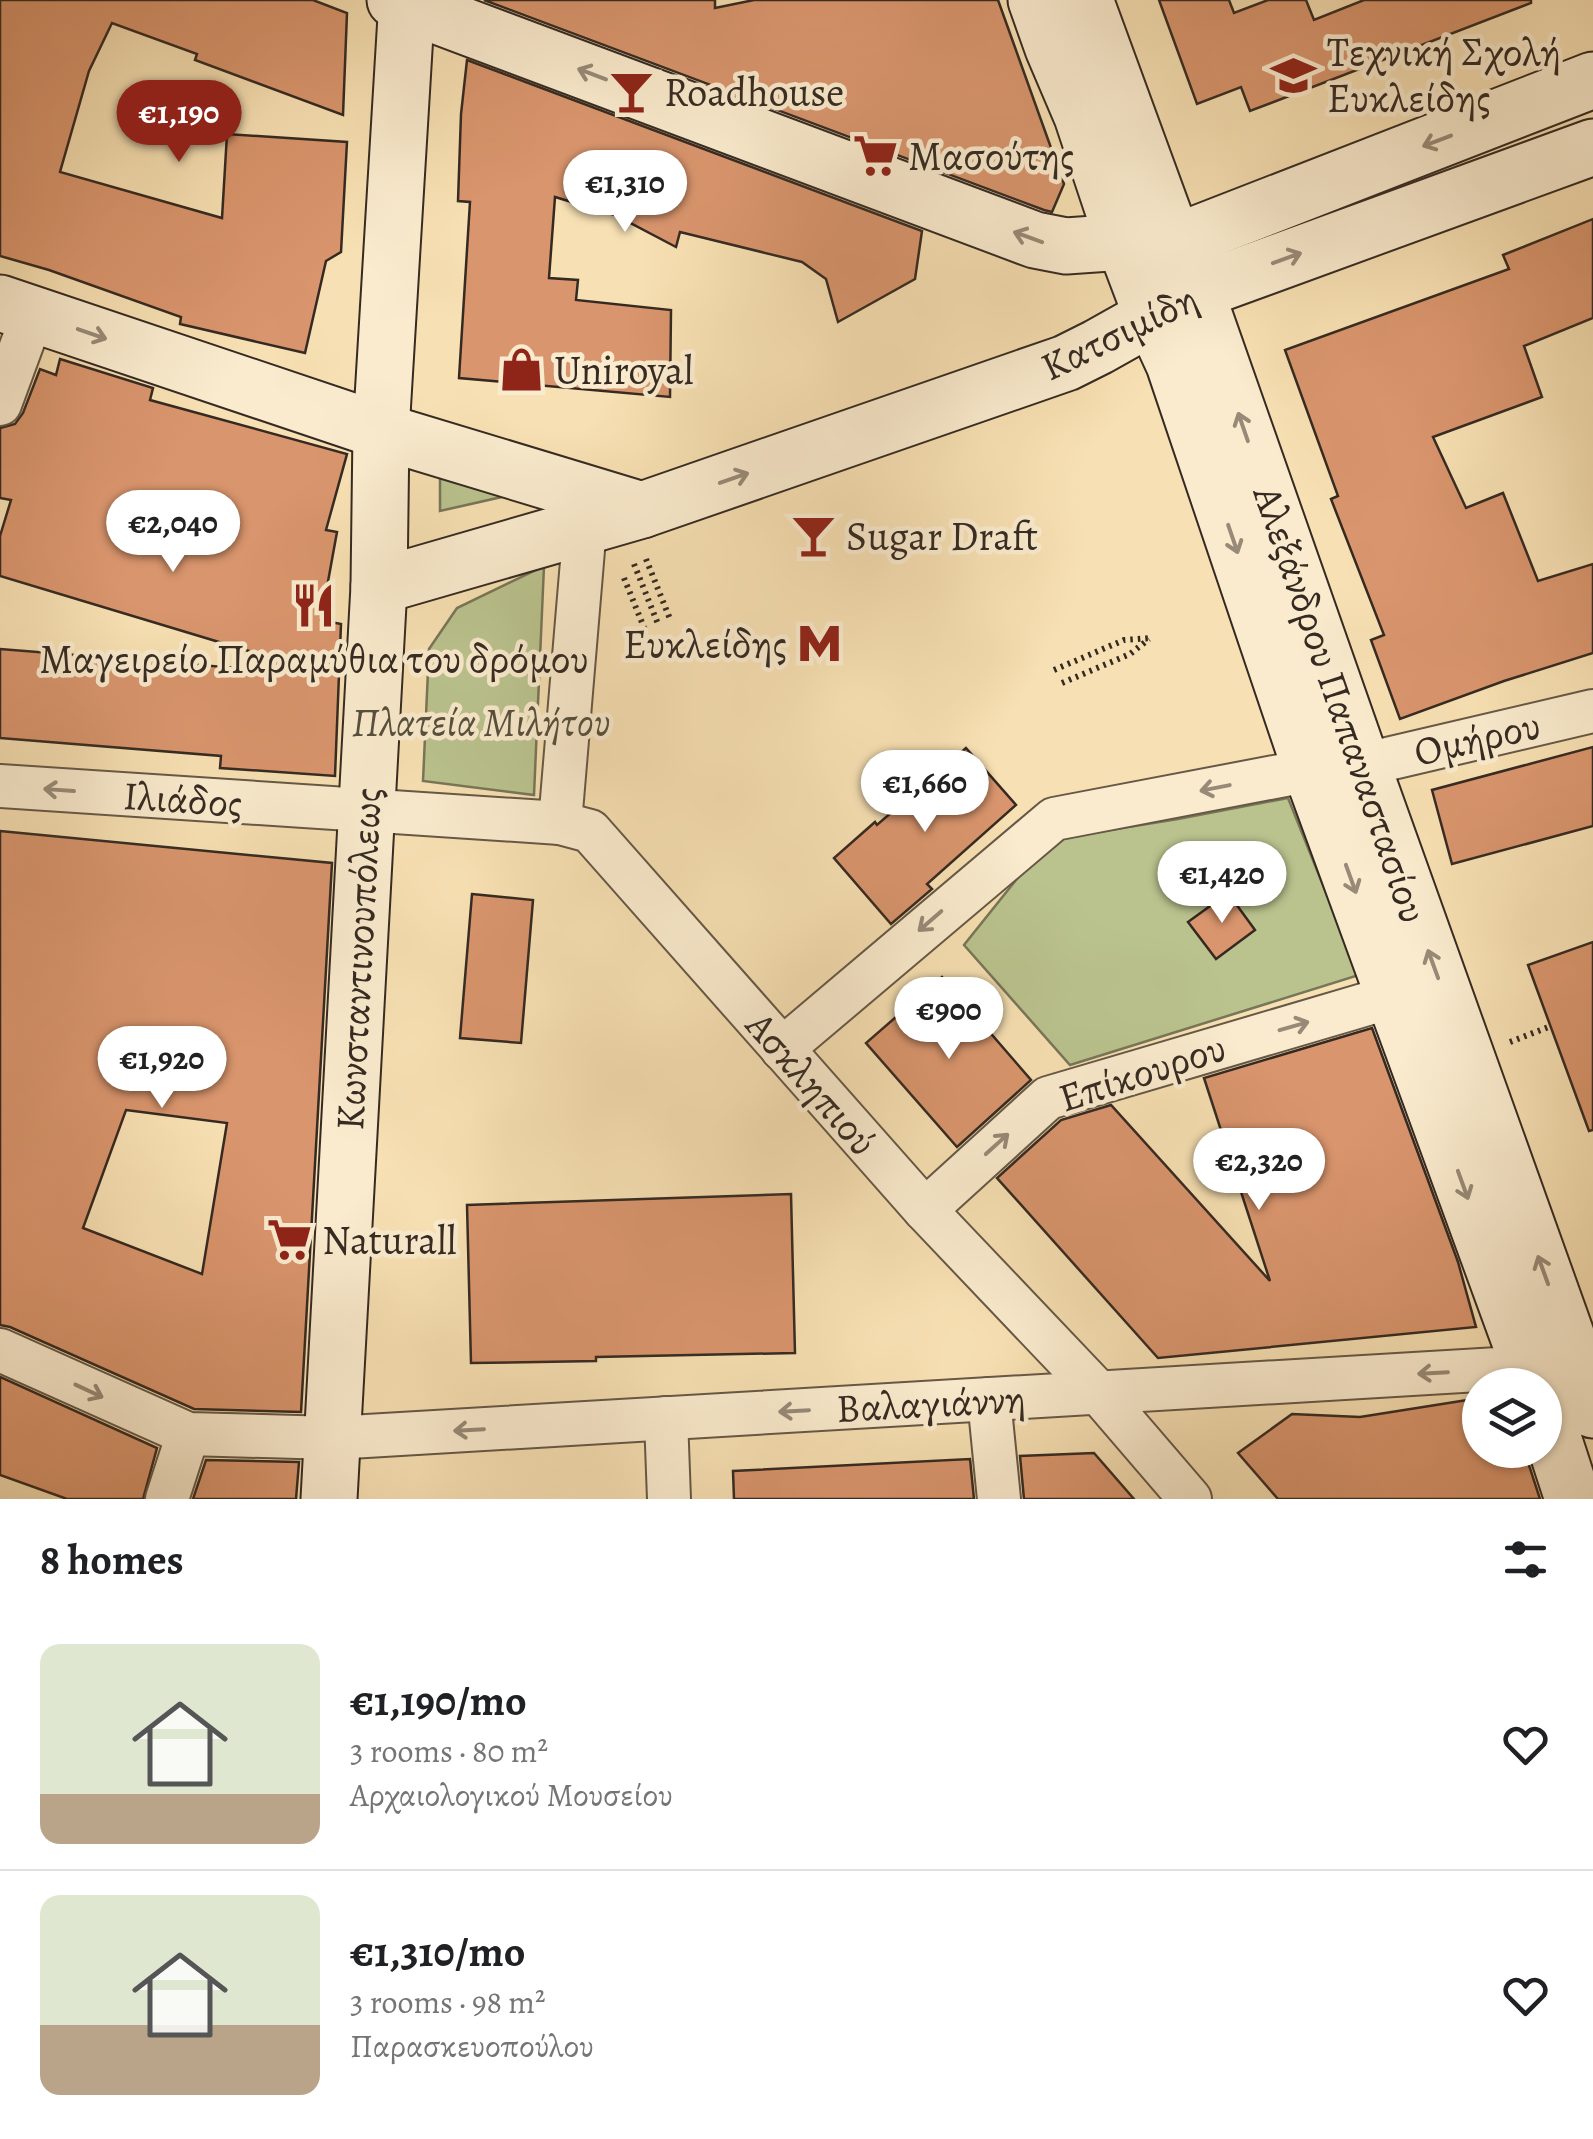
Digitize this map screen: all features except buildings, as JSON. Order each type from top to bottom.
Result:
[{"type":"street","name":"Αλεξάνδρου Παπαναστασίου","points":[[1036,0],[1082,116],[1149,242],[1174,304],[1174,364],[1593,1410]]},
{"type":"street","name":"Αλεξάνδρου Παπαναστασίου","points":[[1085,0],[1149,242]]},
{"type":"street","name":"Κατσιμίδη","points":[[403,1],[1035,240],[1066,246],[1149,242],[1593,80]]},
{"type":"street","name":"Κωνσταντινουπόλεως","points":[[329,1499],[379,586],[381,432],[403,1]]},
{"type":"street","name":"Κατσιμίδη","points":[[379,586],[601,545],[640,542],[1066,363],[1174,304],[1593,147]]},
{"type":"street","points":[[0,404],[16,308],[381,432],[640,542]]},
{"type":"street","points":[[560,823],[601,545]]},
{"type":"street","name":"Ομήρου","points":[[782,1049],[1054,819],[1336,768],[1593,711]]},
{"type":"street","name":"Αλεξάνδρου Παπαναστασίου","points":[[1336,768],[1394,996],[1530,1368]]},
{"type":"street","name":"Ιλιάδος","points":[[0,786],[365,812]]},
{"type":"street","name":"Ασκληπιού","points":[[365,812],[560,823],[590,831],[925,1210],[1099,1393],[1190,1499]]},
{"type":"street","name":"Επίκουρου","points":[[925,1210],[1048,1098],[1394,996]]},
{"type":"street","points":[[0,1350],[188,1434],[167,1499]]},
{"type":"street","name":"Βαλαγιάννη","points":[[188,1434],[332,1438],[1099,1393],[1462,1389]]},
{"type":"street","points":[[989,1399],[999,1499]]},
{"type":"street","points":[[666,1418],[669,1499]]},
{"type":"street","name":"Αλεξάνδρου Παπαναστασίου","points":[[1562,1465],[1573,1499]]},
{"type":"path","points":[[640,542],[670,619]]},
{"type":"path","points":[[640,542],[658,624]]},
{"type":"path","points":[[601,545],[645,630]]},
{"type":"path","points":[[1054,670],[1124,640],[1152,638],[1130,654],[1062,684]]},
{"type":"path","points":[[1498,1047],[1551,1026]]},
{"type":"green space","points":[[440,463],[515,494],[440,511]]},
{"type":"green space","name":"Πλατεία Μιλήτου","points":[[544,566],[534,795],[423,781],[429,649],[457,608]]},
{"type":"green space","points":[[1288,798],[1359,975],[1070,1065],[964,945],[1048,840]]},
{"type":"place","name":"Τεχνική Σχολή Ευκλείδης","points":[[1294,75]]},
{"type":"place","name":"Roadhouse","points":[[631,92]]},
{"type":"place","name":"Μασούτης","points":[[875,156]]},
{"type":"place","name":"Uniroyal","points":[[521,370]]},
{"type":"place","name":"Sugar Draft","points":[[813,536]]},
{"type":"place","name":"Μαγειρείο Παραμύθια του δρόμου","points":[[314,606]]},
{"type":"place","name":"Ευκλείδης","points":[[820,644]]},
{"type":"place","name":"Naturall","points":[[289,1240]]}]
